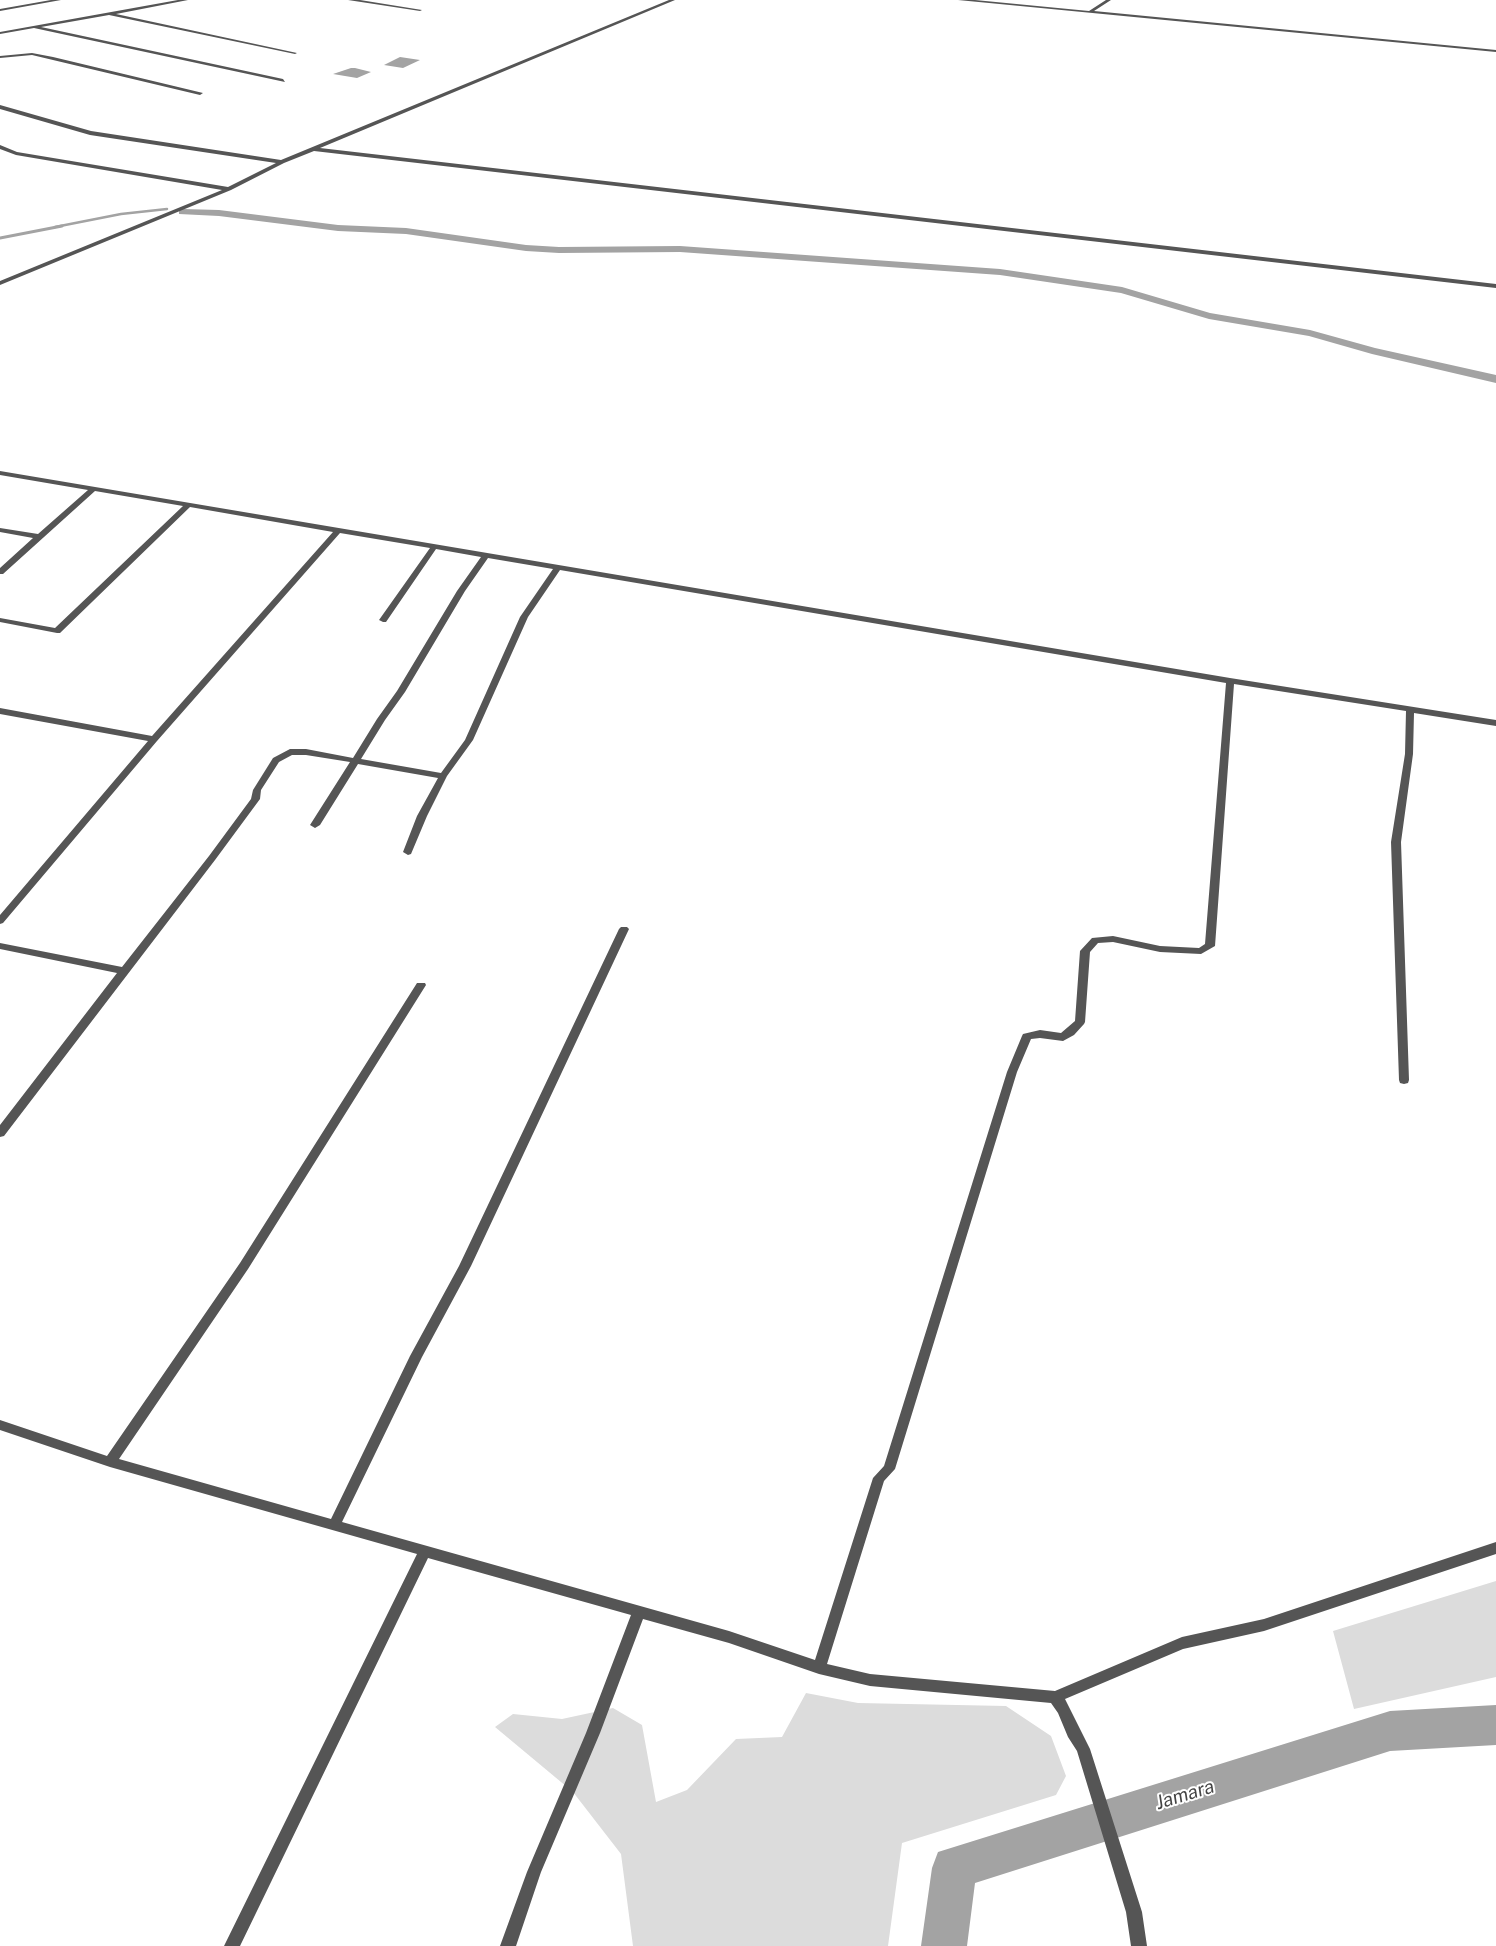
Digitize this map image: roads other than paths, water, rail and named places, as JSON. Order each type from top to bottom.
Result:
[{"type":"street","points":[[0,10],[59,0]]},
{"type":"street","points":[[0,33],[186,0]]},
{"type":"street","points":[[350,0],[420,10]]},
{"type":"street","points":[[0,283],[229,189],[282,162],[673,0]]},
{"type":"street","points":[[960,0],[1496,51]]},
{"type":"street","points":[[980,2],[988,0]]},
{"type":"street","points":[[1090,12],[1109,0]]},
{"type":"street","points":[[110,14],[295,53]]},
{"type":"street","points":[[34,27],[283,81]]},
{"type":"street","points":[[0,57],[32,54],[200,93]]},
{"type":"street","points":[[0,107],[90,133],[282,162]]},
{"type":"street","points":[[0,147],[16,153],[229,189]]},
{"type":"street","points":[[313,149],[1496,286]]},
{"type":"street","points":[[0,473],[1230,681],[1495,721]]},
{"type":"street","points":[[0,572],[93,489]]},
{"type":"street","points":[[0,620],[57,631],[188,505]]},
{"type":"street","points":[[0,530],[39,537]]},
{"type":"street","points":[[0,921],[154,739],[338,531]]},
{"type":"street","points":[[383,620],[434,547]]},
{"type":"street","points":[[315,825],[381,719],[401,692],[461,590],[485,556]]},
{"type":"street","points":[[408,852],[422,816],[443,776],[469,740],[524,617],[558,568]]},
{"type":"street","points":[[819,1668],[879,1478],[889,1469],[1012,1072],[1027,1036],[1040,1034],[1063,1036],[1070,1033],[1080,1022],[1085,951],[1095,940],[1113,939],[1168,950],[1201,952],[1210,946],[1230,681]]},
{"type":"street","points":[[1404,1080],[1396,842],[1409,754],[1410,709]]},
{"type":"street","points":[[0,711],[154,739]]},
{"type":"street","points":[[0,1133],[218,851],[254,799],[257,790],[276,760],[290,752],[306,752],[443,776]]},
{"type":"street","points":[[334,1526],[416,1356],[466,1266],[624,929]]},
{"type":"street","points":[[0,946],[124,971]]},
{"type":"street","points":[[110,1462],[244,1266],[421,985]]},
{"type":"street","points":[[0,1425],[110,1462],[729,1637],[819,1668],[870,1680],[1055,1697],[1182,1643],[1264,1625],[1496,1548]]},
{"type":"street","points":[[232,1946],[424,1552]]},
{"type":"street","points":[[508,1946],[534,1872],[592,1734],[639,1612]]},
{"type":"street","points":[[1055,1697],[1064,1709],[1073,1732],[1083,1748],[1134,1912],[1139,1946]]},
{"type":"waterway","points":[[55,227],[121,214],[167,209]]},
{"type":"waterway","points":[[183,212],[219,213],[338,228],[406,231],[526,248],[559,250],[680,249],[1000,272],[1122,290],[1209,316],[1310,333],[1372,351],[1496,379]]},
{"type":"waterway","points":[[0,238],[62,226]]},
{"type":"waterway","name":"Jamara","points":[[944,1946],[954,1868],[1390,1731],[1496,1725]]}]
